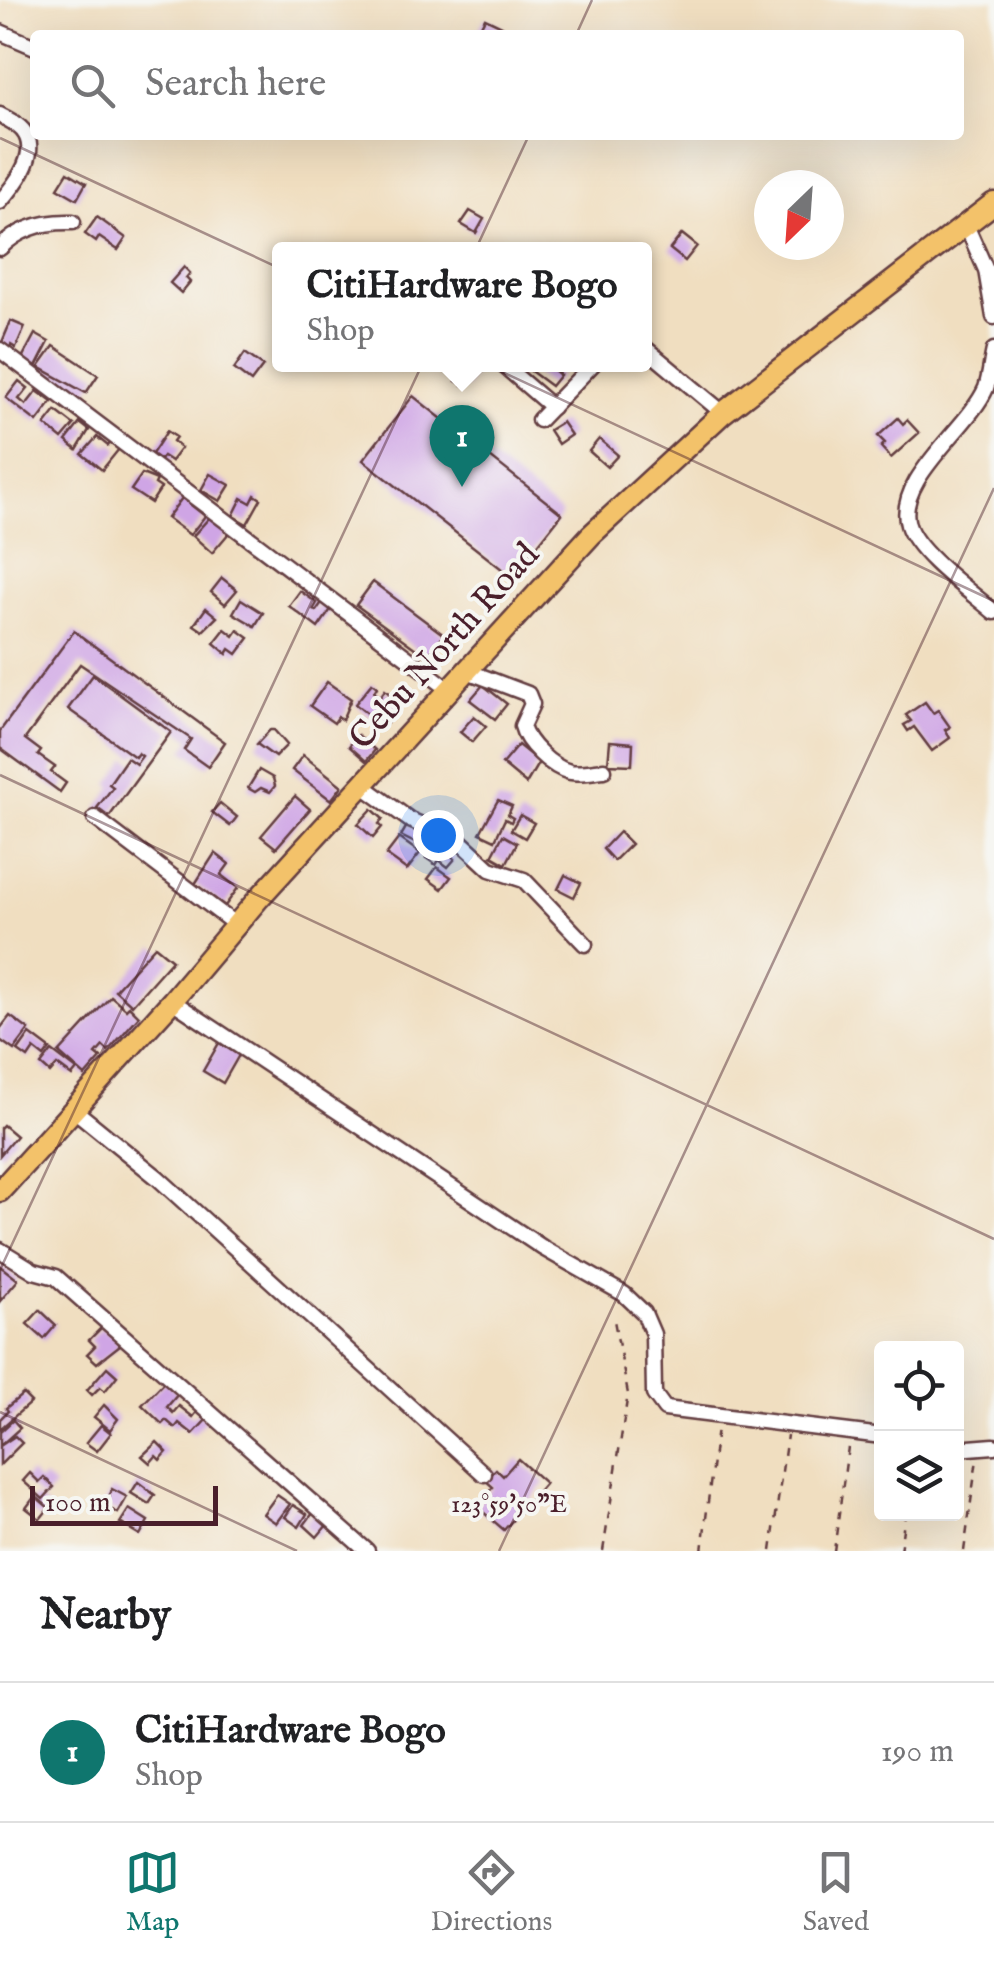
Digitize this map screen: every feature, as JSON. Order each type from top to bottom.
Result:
[{"type":"highway","name":"Cebu North Road","points":[[0,1191],[590,535],[723,413],[994,204]]},
{"type":"street","points":[[0,32],[30,45]]},
{"type":"street","points":[[0,114],[21,128],[29,147],[17,182],[0,202]]},
{"type":"street","points":[[0,248],[32,226],[50,221],[73,222]]},
{"type":"street","points":[[966,225],[986,270],[994,317]]},
{"type":"street","points":[[0,350],[450,690]]},
{"type":"street","points":[[994,350],[986,388],[964,422],[928,464],[907,501],[908,526],[924,550],[994,612]]},
{"type":"street","points":[[652,354],[723,413]]},
{"type":"street","points":[[512,372],[552,406]]},
{"type":"street","points":[[539,420],[585,372]]},
{"type":"street","points":[[467,671],[528,694],[532,704],[522,726],[525,739],[558,766],[572,773],[604,770]]},
{"type":"street","points":[[363,786],[410,820],[462,842],[490,868],[524,880],[585,944]]},
{"type":"street","points":[[95,818],[236,925]]},
{"type":"street","points":[[172,1001],[543,1248],[624,1294],[644,1313],[653,1334],[654,1394],[664,1409],[874,1435]]},
{"type":"street","points":[[74,1109],[158,1178],[484,1474]]},
{"type":"street","points":[[0,1250],[34,1271],[56,1277],[367,1551]]},
{"type":"path","points":[[603,1551],[628,1394],[613,1315]]},
{"type":"path","points":[[708,1551],[702,1551],[719,1417]]},
{"type":"path","points":[[771,1551],[788,1424]]},
{"type":"path","points":[[834,1551],[850,1431]]},
{"type":"path","points":[[964,1551],[986,1447]]},
{"type":"path","points":[[900,1551],[904,1521]]},
{"type":"building","points":[[485,18],[502,26],[500,30],[479,30]]},
{"type":"building","points":[[68,172],[86,183],[77,199],[58,188]]},
{"type":"building","points":[[470,211],[484,219],[476,233],[461,224]]},
{"type":"building","points":[[97,217],[126,238],[118,250],[99,237],[96,242],[85,234]]},
{"type":"building","points":[[682,234],[697,246],[685,261],[670,249]]},
{"type":"building","points":[[184,267],[190,273],[186,278],[190,282],[181,293],[170,283]]},
{"type":"building","points":[[11,321],[25,327],[16,348],[11,345],[9,350],[0,347]]},
{"type":"building","points":[[35,334],[49,342],[36,367],[20,362]]},
{"type":"building","points":[[54,346],[98,375],[86,393],[39,367]]},
{"type":"building","points":[[245,353],[263,366],[251,382],[234,369]]},
{"type":"building","points":[[461,372],[475,372],[467,387],[456,381]]},
{"type":"building","points":[[532,372],[556,372],[560,375],[551,386]]},
{"type":"building","points":[[19,381],[28,388],[19,399],[26,405],[37,391],[52,402],[37,422],[6,398]]},
{"type":"building","points":[[413,396],[562,514],[512,577],[363,460]]},
{"type":"building","points":[[56,411],[74,425],[62,439],[45,425]]},
{"type":"building","points":[[898,418],[903,424],[907,420],[919,433],[891,458],[881,447],[885,443],[878,436]]},
{"type":"building","points":[[562,422],[571,435],[558,444],[549,430]]},
{"type":"building","points":[[80,423],[89,430],[77,450],[66,441]]},
{"type":"building","points":[[167,431],[176,437],[173,441],[181,448],[171,461],[152,454]]},
{"type":"building","points":[[97,437],[119,449],[102,470],[82,454]]},
{"type":"building","points":[[599,439],[618,455],[607,467],[589,451]]},
{"type":"building","points":[[142,474],[157,480],[155,484],[161,488],[151,503],[131,490]]},
{"type":"building","points":[[210,474],[230,485],[220,501],[201,490]]},
{"type":"building","points":[[255,495],[261,499],[247,524],[233,516],[242,498],[251,503]]},
{"type":"building","points":[[182,498],[205,516],[190,535],[167,518]]},
{"type":"building","points":[[210,517],[229,533],[212,553],[193,536]]},
{"type":"building","points":[[222,578],[237,590],[225,604],[211,592]]},
{"type":"building","points":[[373,582],[444,635],[427,657],[356,605]]},
{"type":"building","points":[[300,591],[317,603],[313,610],[323,601],[332,608],[318,628],[289,606]]},
{"type":"building","points":[[241,599],[263,613],[255,626],[233,613]]},
{"type":"building","points":[[206,608],[217,617],[203,631],[194,625]]},
{"type":"building","points":[[225,629],[234,636],[238,630],[249,638],[237,654],[230,649],[227,654],[214,643]]},
{"type":"building","points":[[74,631],[225,742],[208,767],[184,750],[191,739],[80,664],[25,739],[41,751],[38,755],[55,767],[51,772],[66,783],[60,792],[0,748],[0,731]]},
{"type":"building","points":[[93,675],[171,732],[109,817],[97,808],[113,787],[109,784],[127,758],[136,764],[142,756],[138,753],[135,757],[68,709]]},
{"type":"building","points":[[327,682],[351,699],[342,720],[338,717],[334,723],[310,706]]},
{"type":"building","points":[[372,683],[380,697],[385,690],[397,700],[394,704],[399,708],[384,727],[355,704]]},
{"type":"building","points":[[483,685],[507,704],[495,719],[470,700]]},
{"type":"building","points":[[925,702],[933,713],[938,710],[950,727],[945,730],[950,738],[932,751],[914,727],[908,731],[904,725],[911,721],[906,715]]},
{"type":"building","points":[[474,716],[486,726],[472,742],[460,732]]},
{"type":"building","points":[[270,730],[287,745],[275,757],[257,744]]},
{"type":"building","points":[[358,735],[375,750],[366,761],[349,746]]},
{"type":"building","points":[[610,741],[633,743],[632,765],[608,764]]},
{"type":"building","points":[[518,745],[539,762],[526,784],[502,764]]},
{"type":"building","points":[[303,755],[342,786],[331,800],[292,770]]},
{"type":"building","points":[[259,770],[273,778],[275,786],[270,792],[248,788]]},
{"type":"building","points":[[295,796],[310,809],[276,848],[261,836]]},
{"type":"building","points":[[498,800],[512,806],[508,815],[513,818],[511,822],[505,819],[495,840],[480,833]]},
{"type":"building","points":[[220,803],[237,817],[230,826],[212,812]]},
{"type":"building","points":[[372,809],[383,819],[373,838],[358,824]]},
{"type":"building","points":[[520,815],[534,823],[525,838],[511,830]]},
{"type":"building","points":[[408,824],[427,835],[421,846],[401,836]]},
{"type":"building","points":[[619,832],[631,844],[614,861],[603,849]]},
{"type":"building","points":[[503,835],[517,843],[506,864],[492,856]]},
{"type":"building","points":[[399,838],[420,853],[407,870],[386,855]]},
{"type":"building","points":[[433,841],[455,859],[448,867],[439,860],[436,865],[426,858],[430,853],[426,850]]},
{"type":"building","points":[[215,853],[229,864],[221,875],[238,888],[225,906],[195,884]]},
{"type":"building","points":[[437,867],[451,877],[442,889],[428,879]]},
{"type":"building","points":[[565,875],[581,883],[574,897],[558,889]]},
{"type":"building","points":[[155,946],[172,960],[132,1005],[115,990]]},
{"type":"building","points":[[111,996],[139,1016],[108,1051],[103,1046],[96,1054],[101,1058],[85,1076],[59,1053]]},
{"type":"building","points":[[10,1016],[29,1030],[14,1050],[0,1040],[0,1029]]},
{"type":"building","points":[[30,1034],[50,1049],[44,1057],[34,1049],[28,1058],[18,1051]]},
{"type":"building","points":[[219,1043],[239,1055],[223,1083],[203,1071]]},
{"type":"building","points":[[52,1051],[77,1070],[72,1076],[57,1065],[50,1073],[41,1065]]},
{"type":"building","points":[[3,1125],[16,1136],[0,1155],[0,1128]]},
{"type":"building","points":[[0,1266],[18,1280],[0,1301]]},
{"type":"building","points":[[40,1310],[56,1325],[44,1339],[27,1324]]},
{"type":"building","points":[[102,1327],[120,1345],[97,1363],[87,1354],[95,1346],[89,1340]]},
{"type":"building","points":[[107,1367],[117,1376],[105,1391],[100,1387],[92,1395],[87,1390]]},
{"type":"building","points":[[165,1381],[178,1394],[167,1407],[173,1413],[179,1406],[193,1417],[197,1412],[206,1420],[193,1434],[179,1423],[175,1428],[166,1420],[162,1424],[142,1405]]},
{"type":"building","points":[[23,1394],[31,1402],[0,1429],[6,1408]]},
{"type":"building","points":[[104,1405],[118,1419],[110,1430],[94,1417]]},
{"type":"building","points":[[13,1420],[20,1428],[0,1446],[0,1432]]},
{"type":"building","points":[[101,1425],[111,1433],[97,1451],[86,1443]]},
{"type":"building","points":[[15,1436],[22,1443],[0,1465],[0,1446]]},
{"type":"building","points":[[157,1442],[167,1452],[150,1463],[142,1456]]},
{"type":"building","points":[[518,1459],[545,1483],[504,1530],[476,1506],[493,1487],[485,1480],[496,1469],[503,1476]]},
{"type":"building","points":[[30,1473],[39,1482],[44,1477],[54,1487],[43,1499],[23,1481]]},
{"type":"building","points":[[138,1482],[155,1495],[149,1504],[131,1493]]},
{"type":"building","points":[[112,1489],[127,1497],[118,1513],[103,1505]]},
{"type":"building","points":[[277,1495],[290,1504],[276,1523],[263,1514]]},
{"type":"building","points":[[35,1496],[49,1508],[40,1519],[26,1508]]},
{"type":"building","points":[[293,1505],[307,1514],[299,1527],[285,1517]]},
{"type":"building","points":[[129,1509],[148,1521],[140,1535],[120,1523]]},
{"type":"building","points":[[313,1513],[327,1525],[317,1537],[304,1525]]},
{"type":"place","name":"CitiHardware Bogo","points":[[462,487]]}]
